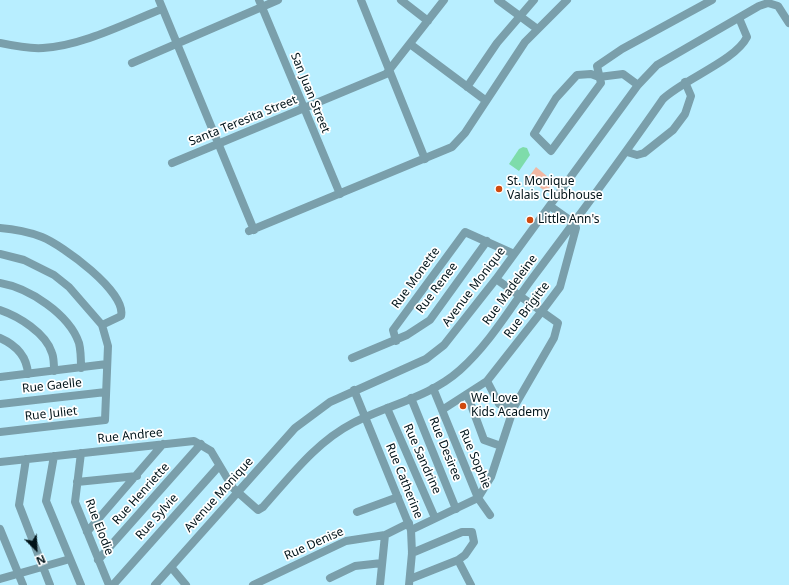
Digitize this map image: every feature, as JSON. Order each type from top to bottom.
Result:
[{"type":"street","points":[[159,0],[252,231],[452,147],[459,140],[525,42],[536,28],[567,0]]},
{"type":"street","points":[[132,63],[261,3],[278,0]]},
{"type":"street","points":[[360,0],[425,159]]},
{"type":"street","points":[[401,0],[428,21]]},
{"type":"street","points":[[390,72],[444,0]]},
{"type":"street","points":[[498,0],[536,28]]},
{"type":"street","points":[[467,87],[497,43],[534,0]]},
{"type":"street","points":[[638,85],[623,74],[599,77],[591,74],[577,76],[556,98],[534,134],[551,151],[601,84],[599,77],[596,66],[622,49],[712,0]]},
{"type":"street","name":"Avenue Monique","points":[[155,585],[296,428],[330,402],[354,390],[418,363],[434,353],[455,333],[638,85],[657,65],[768,2],[778,6],[789,23]]},
{"type":"street","name":"San Juan Street","points":[[261,3],[340,194]]},
{"type":"street","points":[[0,43],[41,48],[61,46],[162,9]]},
{"type":"street","name":"Rue Madeleine","points":[[238,492],[258,510],[263,507],[317,448],[339,431],[365,417],[433,388],[460,370],[483,347],[627,152],[663,99],[685,82],[723,60],[745,42],[747,37],[739,18]]},
{"type":"street","points":[[410,44],[485,100]]},
{"type":"street","name":"Santa Teresita Street","points":[[172,163],[390,72]]},
{"type":"street","points":[[627,152],[637,155],[644,154],[673,130],[681,121],[691,96],[685,82]]},
{"type":"street","points":[[550,206],[574,223]]},
{"type":"street","name":"Rue Brigitte","points":[[442,410],[487,381],[560,287],[576,232],[574,223]]},
{"type":"street","points":[[0,228],[42,237],[65,249],[88,268],[112,291],[122,310],[121,316],[102,325]]},
{"type":"street","name":"Rue Monette","points":[[396,341],[393,330],[465,232],[487,241]]},
{"type":"street","points":[[487,241],[514,254]]},
{"type":"street","name":"Rue Renee","points":[[352,358],[396,341],[430,320],[487,241]]},
{"type":"street","points":[[0,254],[24,260],[54,275],[69,287],[102,325],[108,346],[106,392]]},
{"type":"street","points":[[478,498],[491,477],[514,407],[554,338],[558,323],[496,279]]},
{"type":"street","points":[[0,283],[11,285],[30,293],[48,305],[68,326],[78,342],[81,354],[81,368]]},
{"type":"street","points":[[0,310],[13,314],[26,323],[48,345],[52,353],[54,371]]},
{"type":"street","points":[[0,338],[8,342],[24,357],[27,362],[28,374]]},
{"type":"street","points":[[0,377],[107,364]]},
{"type":"street","points":[[487,381],[499,404],[514,407]]},
{"type":"street","name":"Rue Sophie","points":[[433,388],[478,498],[490,515]]},
{"type":"street","name":"Rue Catherine","points":[[354,390],[410,526],[412,552],[410,582]]},
{"type":"street","name":"Rue Gaelle","points":[[0,404],[106,392]]},
{"type":"street","name":"Rue Juliet","points":[[0,432],[105,420],[106,392]]},
{"type":"street","points":[[467,394],[484,440],[501,446]]},
{"type":"street","name":"Rue Desiree","points":[[411,398],[456,509]]},
{"type":"street","name":"Rue Sandrine","points":[[387,408],[435,518]]},
{"type":"street","name":"Rue Andree","points":[[0,462],[194,441],[201,444]]},
{"type":"street","points":[[86,532],[163,444]]},
{"type":"street","points":[[201,444],[211,451],[233,488],[238,492]]},
{"type":"street","name":"Rue Henriette","points":[[98,560],[201,444]]},
{"type":"street","name":"Rue Elodie","points":[[81,453],[76,482],[75,502],[108,585]]},
{"type":"street","points":[[54,456],[46,501],[81,585]]},
{"type":"street","points":[[26,459],[19,505],[50,585]]},
{"type":"street","name":"Rue Sylvie","points":[[112,585],[219,466]]},
{"type":"street","points":[[76,482],[136,476]]},
{"type":"street","points":[[357,512],[398,497]]},
{"type":"street","name":"Rue Denise","points":[[253,585],[346,541],[385,535],[435,518],[478,498]]},
{"type":"street","points":[[0,529],[22,585]]},
{"type":"street","points":[[410,582],[458,560],[465,555],[474,542],[472,532],[462,532],[412,552]]},
{"type":"street","points":[[380,585],[385,535]]},
{"type":"street","points":[[0,579],[70,559]]},
{"type":"street","points":[[458,560],[471,585]]},
{"type":"street","points":[[330,578],[356,566],[382,563]]},
{"type":"street","points":[[171,567],[186,585]]},
{"type":"shaded area","points":[[523,147],[527,148],[530,155],[519,171],[509,164],[519,149]]},
{"type":"shaded area","points":[[536,167],[554,182],[546,192],[528,178]]},
{"type":"place","name":"St. Monique Valais Clubhouse","points":[[499,189]]},
{"type":"place","name":"Little Ann's","points":[[530,220]]},
{"type":"place","name":"We Love Kids Academy","points":[[463,406]]}]
